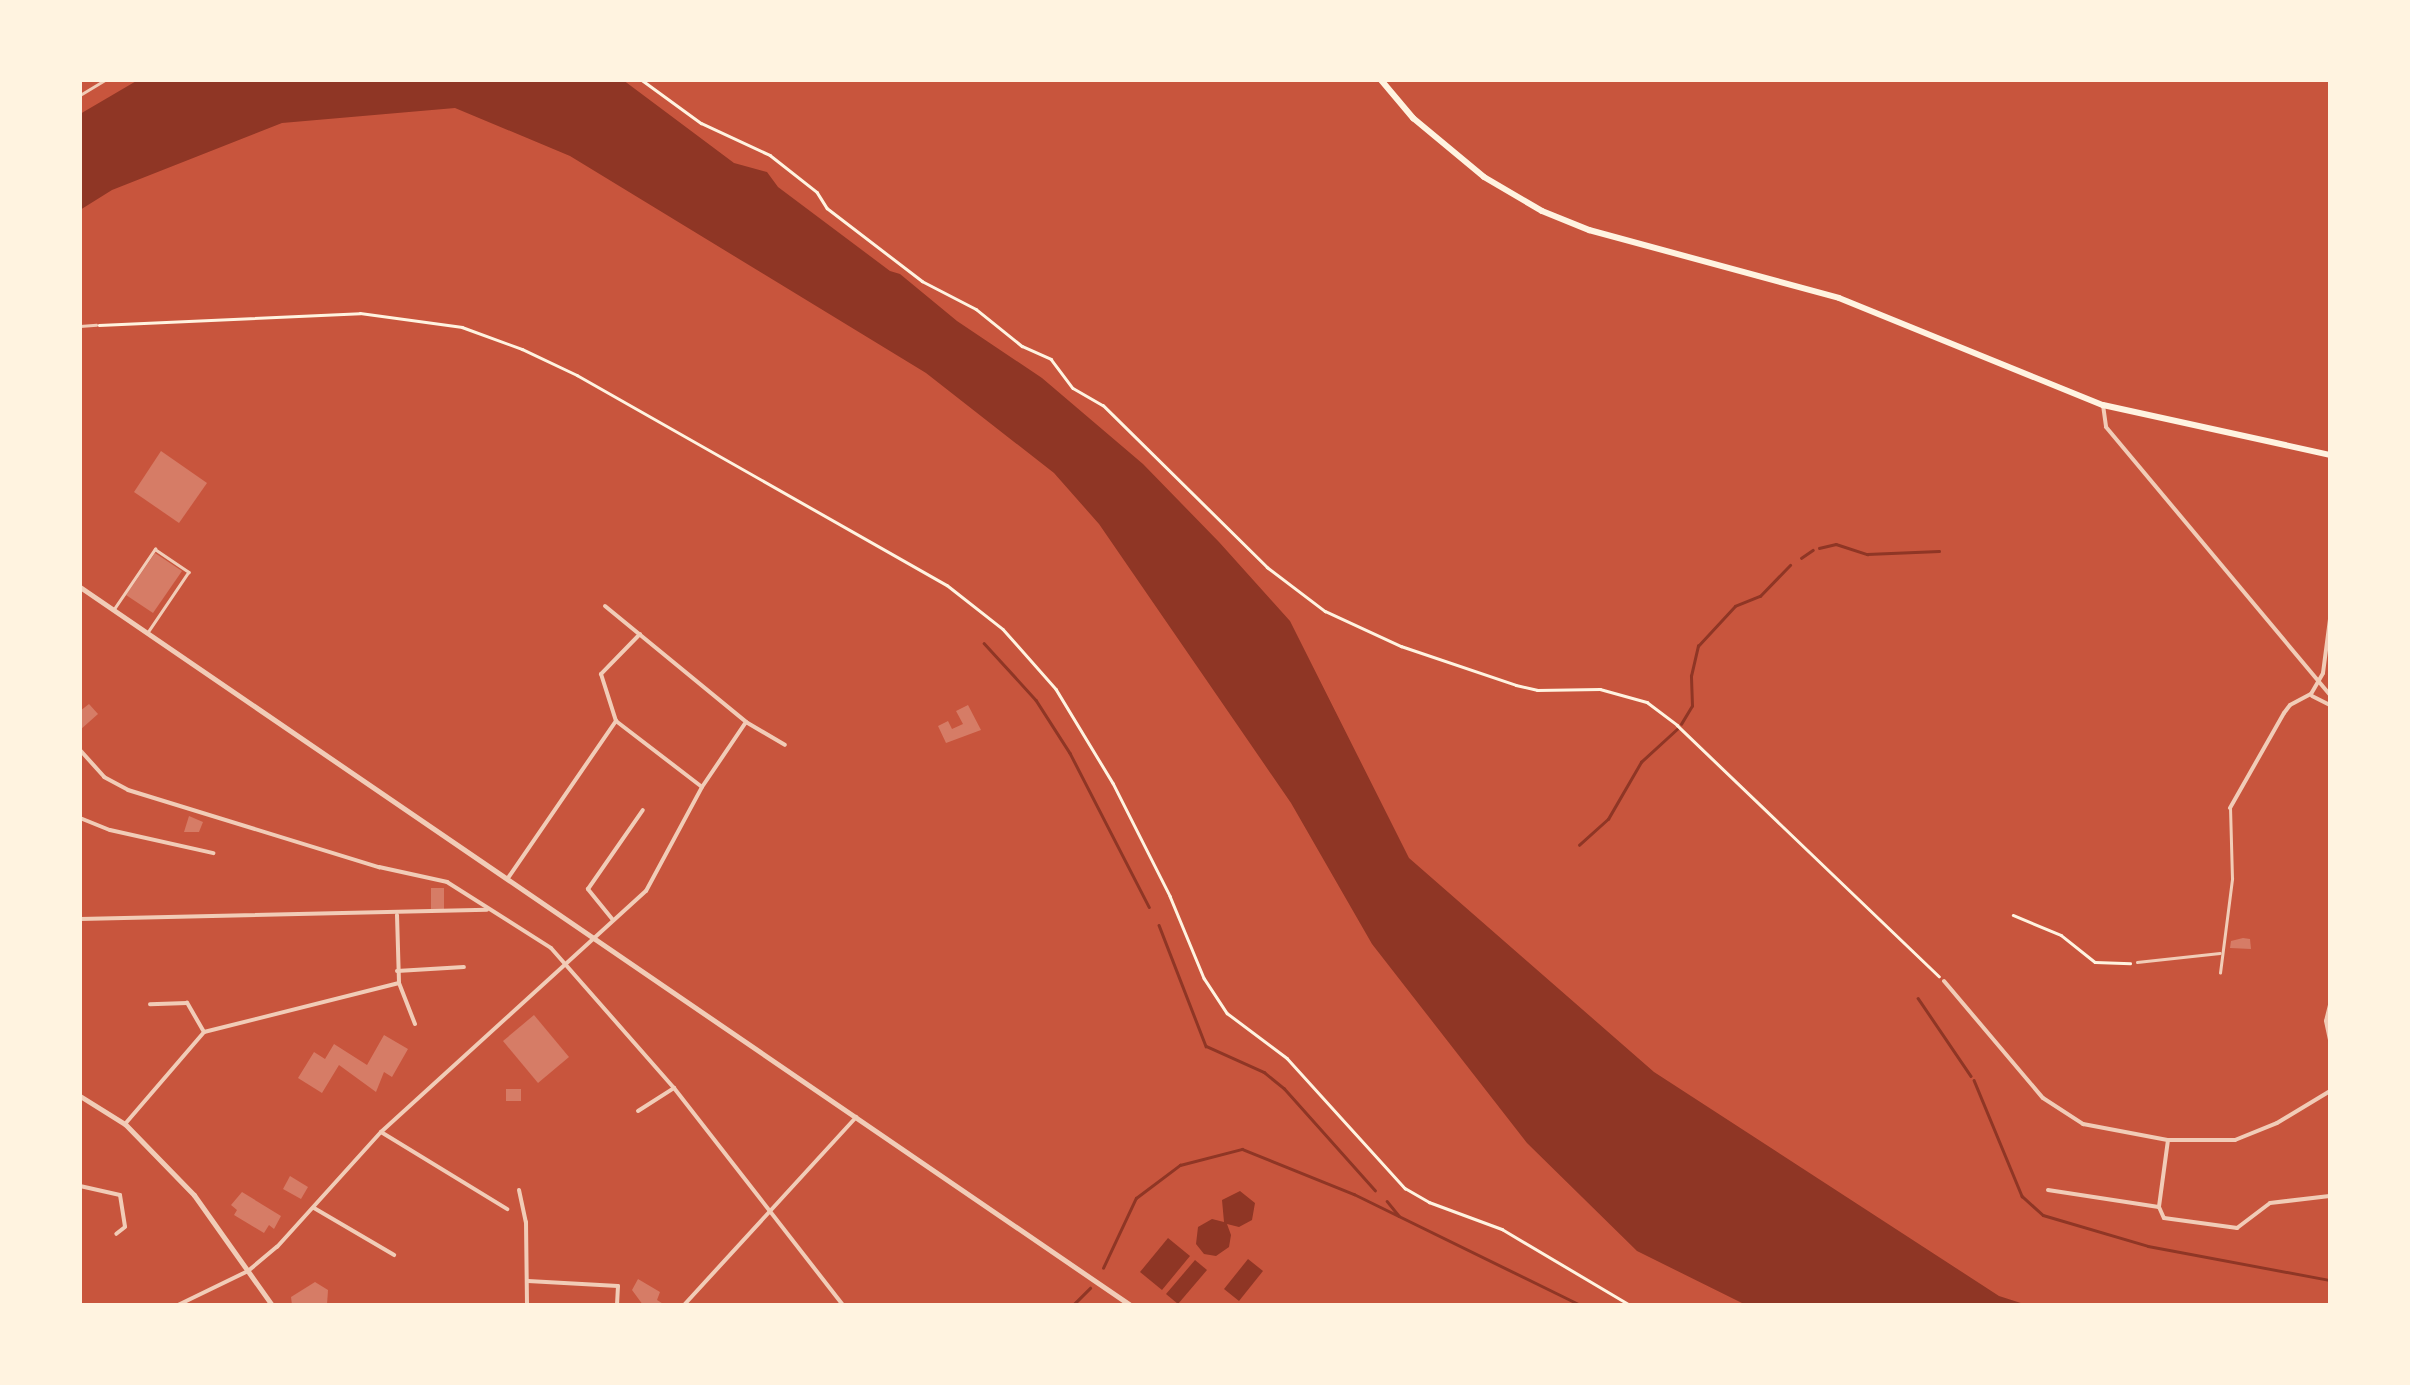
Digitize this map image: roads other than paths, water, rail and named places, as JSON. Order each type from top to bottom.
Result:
[{"type":"main road","points":[[1381,80],[1453,154],[1542,212],[1589,230],[1839,298],[2103,405],[2330,455]]},
{"type":"street","points":[[2103,405],[2106,427],[2330,695]]},
{"type":"street","points":[[80,586],[1130,1305]]},
{"type":"street","points":[[606,606],[746,722],[785,745]]},
{"type":"street","points":[[2230,808],[2290,704],[2311,694],[2319,679],[2330,619]]},
{"type":"street","points":[[640,634],[601,674],[616,721],[702,787]]},
{"type":"street","points":[[2311,694],[2330,705]]},
{"type":"street","points":[[508,878],[616,721]]},
{"type":"street","points":[[178,1305],[248,1271],[314,1208],[380,1132],[564,961],[646,891],[702,787],[746,722]]},
{"type":"street","points":[[80,750],[104,777],[128,790],[379,867],[447,882],[564,961],[674,1088],[843,1305]]},
{"type":"street","points":[[613,920],[588,890],[644,810]]},
{"type":"street","points":[[80,818],[110,830],[213,854]]},
{"type":"street","points":[[80,919],[397,915],[487,910]]},
{"type":"street","points":[[397,915],[399,983],[415,1024]]},
{"type":"street","points":[[397,970],[464,967]]},
{"type":"street","points":[[1944,981],[2043,1098],[2083,1124],[2168,1140],[2236,1140],[2277,1123],[2330,1091]]},
{"type":"street","points":[[124,1124],[204,1032],[399,983]]},
{"type":"street","points":[[150,1004],[188,1003],[204,1032]]},
{"type":"street","points":[[2330,1005],[2326,1020],[2330,1040]]},
{"type":"street","points":[[638,1111],[674,1088]]},
{"type":"street","points":[[80,1096],[124,1124],[201,1203],[272,1305]]},
{"type":"street","points":[[684,1305],[856,1116]]},
{"type":"street","points":[[380,1132],[507,1209]]},
{"type":"street","points":[[2168,1140],[2159,1207],[2164,1218],[2228,1230],[2237,1228],[2270,1203],[2330,1196]]},
{"type":"street","points":[[80,1186],[120,1196],[125,1227],[116,1234]]},
{"type":"street","points":[[518,1190],[526,1222],[527,1305]]},
{"type":"street","points":[[2048,1190],[2159,1207]]},
{"type":"street","points":[[314,1208],[394,1254]]},
{"type":"street","points":[[528,1281],[618,1286],[617,1305]]},
{"type":"lane","points":[[80,95],[105,80]]},
{"type":"lane","points":[[80,326],[96,325]]},
{"type":"lane","points":[[114,609],[155,548],[189,572],[148,632]]},
{"type":"lane","points":[[2220,973],[2232,879],[2230,808]]},
{"type":"lane","points":[[2137,962],[2221,952]]},
{"type":"waterway","points":[[1819,548],[1836,544],[1867,554],[1939,551]]},
{"type":"waterway","points":[[1801,558],[1813,550]]},
{"type":"waterway","points":[[1681,724],[1692,706],[1691,676],[1698,646],[1735,606],[1760,596],[1790,565]]},
{"type":"waterway","points":[[984,643],[1036,700],[1070,753],[1149,907]]},
{"type":"waterway","points":[[1579,845],[1608,819],[1641,762],[1677,729]]},
{"type":"waterway","points":[[1159,925],[1206,1046],[1264,1072],[1284,1088],[1375,1190]]},
{"type":"waterway","points":[[1918,998],[1971,1076]]},
{"type":"waterway","points":[[1974,1080],[2022,1196],[2043,1215],[2148,1246],[2330,1280]]},
{"type":"waterway","points":[[1103,1268],[1136,1198],[1180,1165],[1242,1149],[1354,1194],[1581,1305]]},
{"type":"waterway","points":[[1387,1201],[1399,1216]]},
{"type":"waterway","points":[[1073,1305],[1090,1288]]}]
